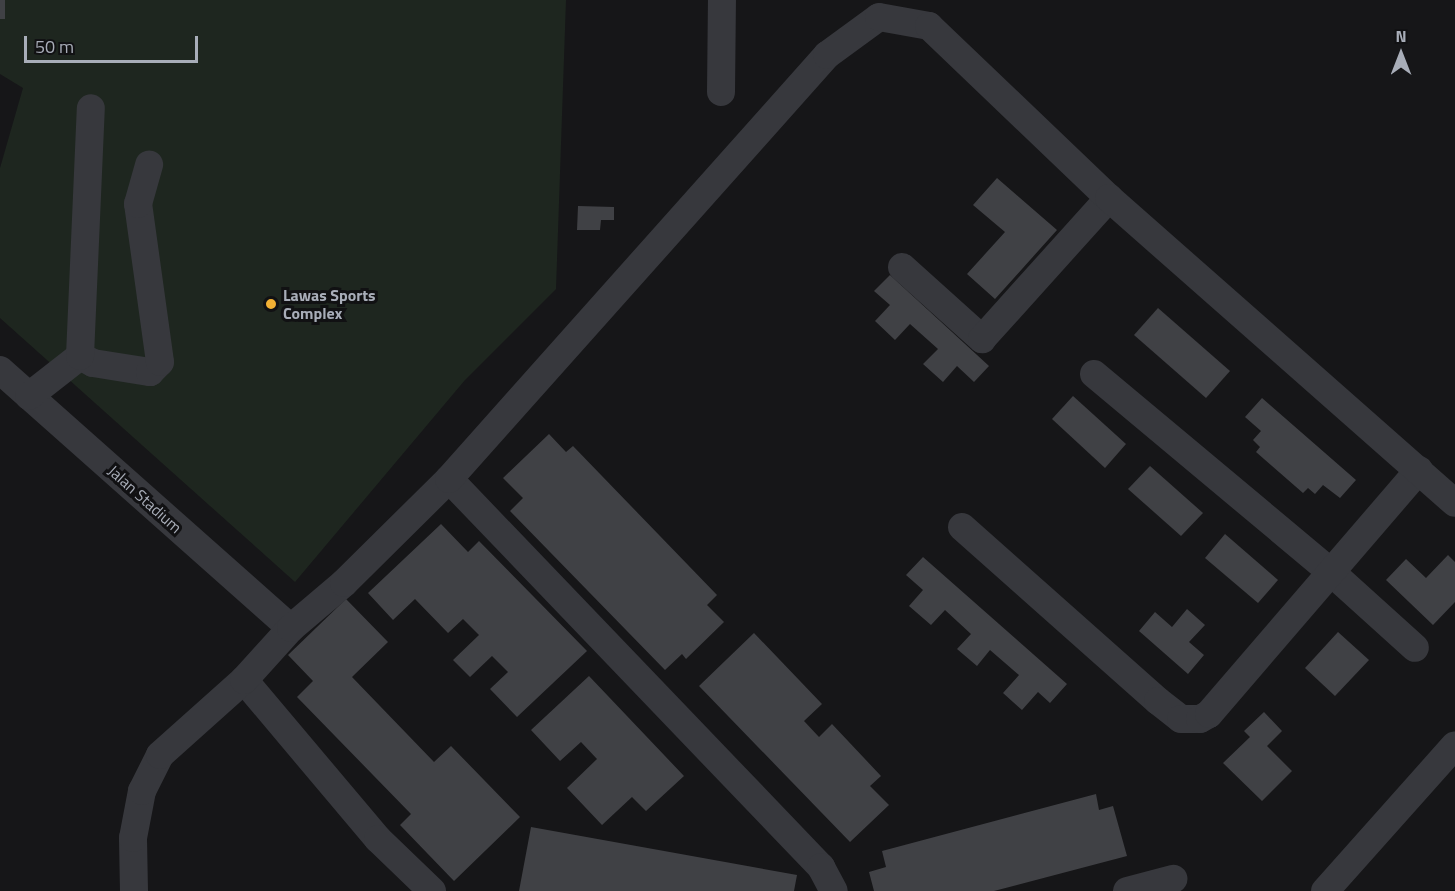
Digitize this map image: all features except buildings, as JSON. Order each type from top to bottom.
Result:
[{"type":"street","points":[[721,92],[722,0]]},
{"type":"street","points":[[883,0],[903,21]]},
{"type":"street","points":[[134,891],[133,838],[142,791],[160,755],[244,680],[291,628],[344,583],[449,479],[827,55],[879,17],[929,26],[1109,198],[1455,502]]},
{"type":"street","points":[[29,396],[80,356],[91,108]]},
{"type":"street","points":[[80,356],[93,363],[150,372],[160,362],[138,204],[148,165]]},
{"type":"street","points":[[902,267],[982,339],[1109,198]]},
{"type":"street","name":"Jalan Stadium","points":[[0,370],[291,628]]},
{"type":"street","points":[[1094,374],[1331,572],[1414,648]]},
{"type":"street","points":[[962,527],[1181,719],[1200,719],[1209,714],[1419,470]]},
{"type":"street","points":[[449,479],[820,867],[834,891]]},
{"type":"street","points":[[244,680],[378,839],[432,891]]},
{"type":"street","points":[[1325,891],[1455,746]]},
{"type":"street","points":[[1127,891],[1173,879]]},
{"type":"shaded area","name":"Lawas Sports Complex","points":[[0,0],[566,0],[556,289],[465,380],[295,582],[0,318],[0,168],[23,88],[0,74]]},
{"type":"place","name":"Lawas Sports Complex","points":[[271,304]]}]
